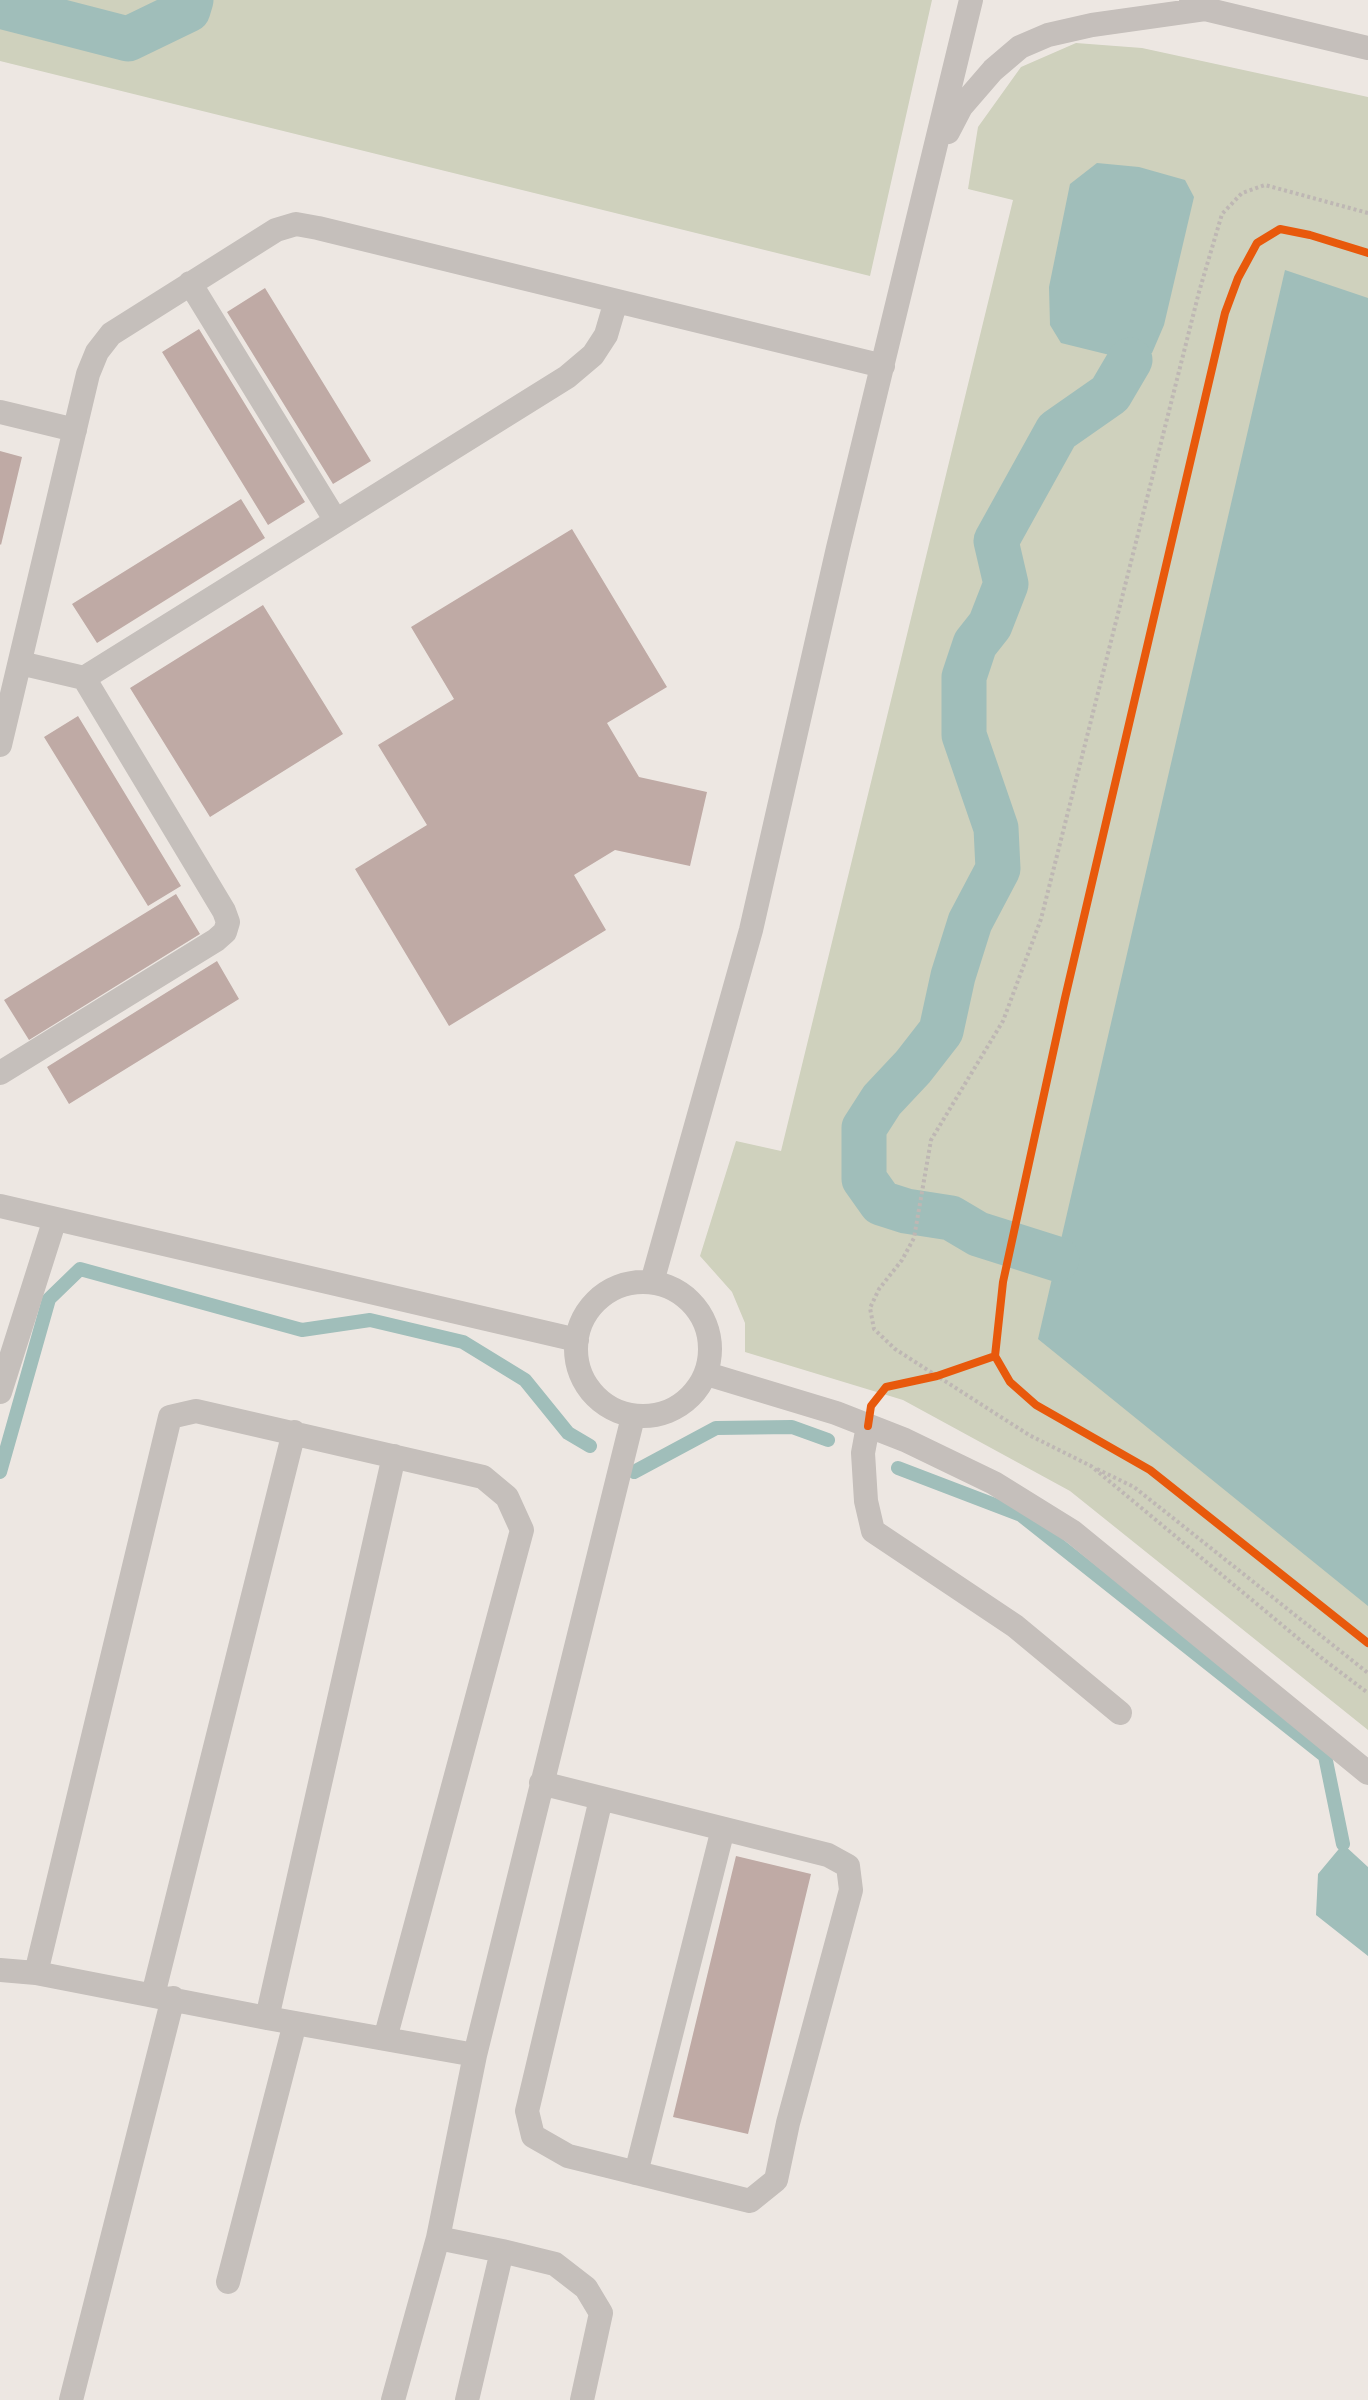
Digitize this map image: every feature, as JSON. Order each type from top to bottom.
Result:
[{"type":"lane","points":[[652,1282],[751,930],[838,548],[971,0]]},
{"type":"lane","points":[[932,164],[961,107],[993,70],[1020,47],[1048,35],[1196,5],[1368,48]]},
{"type":"lane","points":[[0,745],[88,374],[97,352],[111,334],[276,230],[296,224],[883,366]]},
{"type":"lane","points":[[190,283],[336,520]]},
{"type":"lane","points":[[20,663],[84,678],[567,377],[593,355],[606,335],[616,301]]},
{"type":"lane","points":[[0,412],[75,430]]},
{"type":"lane","points":[[0,1073],[216,940],[225,932],[228,922],[224,911],[84,678]]},
{"type":"lane","points":[[0,1206],[578,1340]]},
{"type":"lane","points":[[0,1392],[55,1219]]},
{"type":"lane","points":[[652,1282],[681,1292],[702,1314],[711,1344],[707,1374],[690,1399],[664,1415],[633,1417],[604,1405],[588,1390],[579,1370],[576,1348],[578,1340],[580,1327],[591,1307],[608,1291],[629,1283],[652,1282]]},
{"type":"lane","points":[[707,1374],[836,1413],[905,1440],[994,1484],[1073,1532],[1368,1773]]},
{"type":"lane","points":[[36,1972],[170,1417],[196,1411],[483,1477],[507,1497],[522,1530],[386,2038]]},
{"type":"lane","points":[[393,2400],[438,2238],[475,2055],[633,1417]]},
{"type":"lane","points":[[868,1426],[863,1453],[866,1501],[873,1532],[1016,1626],[1120,1713]]},
{"type":"lane","points":[[71,2400],[294,1432]]},
{"type":"lane","points":[[267,2018],[394,1456]]},
{"type":"lane","points":[[541,1783],[828,1855],[848,1866],[851,1890],[788,2123],[776,2180],[750,2201],[568,2156],[533,2136],[527,2110],[601,1799]]},
{"type":"lane","points":[[636,2173],[723,1829]]},
{"type":"lane","points":[[0,1970],[36,1972],[267,2018],[475,2055]]},
{"type":"lane","points":[[228,2282],[295,2023]]},
{"type":"lane","points":[[438,2238],[555,2264],[586,2288],[601,2313],[582,2400]]},
{"type":"lane","points":[[466,2400],[502,2251]]},
{"type":"path","points":[[1368,213],[1265,185],[1242,193],[1222,214],[1196,303],[1041,919],[1003,1021],[931,1140],[914,1238],[902,1260],[879,1289],[870,1308],[874,1329],[894,1349],[1029,1435],[1134,1487],[1368,1673]]},
{"type":"path","points":[[927,1378],[947,1372]]},
{"type":"path","points":[[1091,1466],[1323,1659],[1368,1693]]},
{"type":"green space","points":[[0,0],[932,0],[870,276],[0,61]]},
{"type":"green space","points":[[1076,43],[1142,48],[1368,97],[1368,1730],[1070,1491],[903,1400],[745,1352],[745,1323],[732,1292],[700,1256],[736,1141],[781,1151],[1013,200],[968,189],[978,127],[1021,67]]},
{"type":"water","points":[[1097,163],[1139,167],[1185,180],[1194,197],[1164,325],[1152,353],[1130,360],[1061,343],[1050,325],[1049,287],[1070,184]]},
{"type":"water","points":[[1285,270],[1368,298],[1368,1606],[1038,1339]]},
{"type":"water","points":[[1343,1844],[1368,1867],[1368,1956],[1316,1915],[1318,1874]]},
{"type":"building","points":[[265,288],[371,461],[333,484],[227,312]]},
{"type":"building","points":[[199,329],[305,502],[268,525],[162,352]]},
{"type":"building","points":[[0,451],[22,457],[1,545],[0,544]]},
{"type":"building","points":[[241,499],[265,538],[97,643],[72,604]]},
{"type":"building","points":[[572,529],[667,687],[607,723],[639,777],[707,792],[690,866],[615,850],[574,875],[606,930],[449,1026],[355,869],[427,825],[378,745],[454,699],[411,627]]},
{"type":"building","points":[[263,605],[343,734],[210,817],[130,688]]},
{"type":"building","points":[[78,716],[181,886],[148,906],[44,737]]},
{"type":"building","points":[[176,894],[200,934],[29,1040],[4,1000]]},
{"type":"building","points":[[217,961],[239,999],[69,1104],[47,1067]]},
{"type":"building","points":[[736,1856],[811,1874],[748,2134],[673,2117]]},
{"type":"waterway","points":[[0,6],[128,39],[188,10],[191,0]]},
{"type":"waterway","points":[[1057,1259],[978,1234],[951,1218],[906,1211],[881,1203],[864,1179],[864,1128],[882,1100],[913,1067],[941,1031],[953,976],[970,922],[998,869],[996,828],[964,735],[964,677],[975,644],[990,625],[1006,584],[996,541],[1057,431],[1110,394],[1130,360]]},
{"type":"waterway","points":[[0,1472],[49,1299],[80,1269],[302,1330],[370,1320],[463,1342],[525,1380],[568,1433],[590,1446]]},
{"type":"waterway","points":[[634,1472],[716,1428],[792,1427],[828,1440]]},
{"type":"waterway","points":[[898,1468],[1021,1515],[1325,1756],[1343,1844]]},
{"type":"cycle path","points":[[1368,253],[1310,235],[1280,229],[1257,243],[1238,278],[1225,313],[1065,998],[1003,1282],[995,1356],[1010,1382],[1036,1405],[1150,1470],[1368,1643]]},
{"type":"cycle path","points":[[868,1426],[871,1406],[886,1387],[937,1376],[995,1356]]}]
